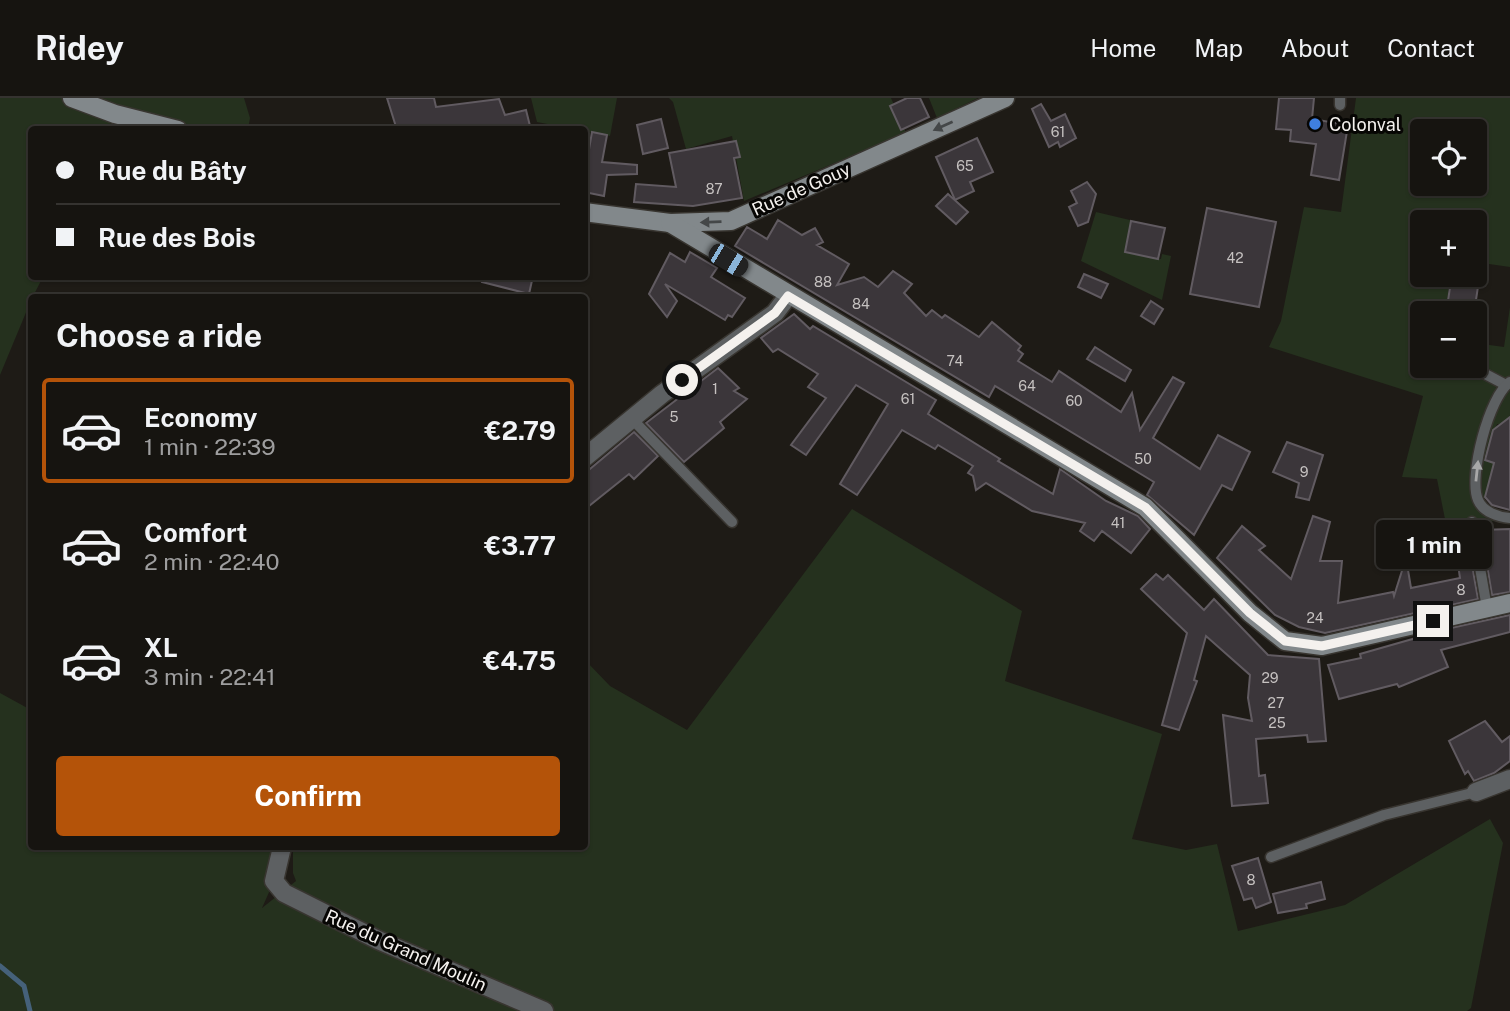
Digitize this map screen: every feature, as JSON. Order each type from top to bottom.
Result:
[{"type":"street","points":[[72,98],[115,114],[162,126]]},
{"type":"street","name":"Rue de Gouy","points":[[588,213],[670,223],[730,221],[1005,98]]},
{"type":"street","points":[[670,223],[788,296],[1145,507],[1250,613],[1285,641],[1322,646],[1510,603]]},
{"type":"street","points":[[588,455],[775,313],[788,296]]},
{"type":"street","points":[[1476,792],[1510,779]]},
{"type":"street","name":"Rue du Grand Moulin","points":[[281,850],[274,881],[284,893],[356,929],[544,1011]]},
{"type":"lane","points":[[1487,374],[1508,384],[1486,426],[1476,492],[1479,503],[1487,510],[1510,519]]},
{"type":"lane","points":[[632,419],[732,522]]},
{"type":"lane","points":[[1472,522],[1487,608]]},
{"type":"lane","points":[[1271,857],[1384,815],[1476,792]]},
{"type":"green space","points":[[0,98],[244,98],[250,118],[249,126],[165,126],[115,114],[109,126],[28,126],[28,280],[41,280],[34,294],[28,294],[28,308],[0,375]]},
{"type":"green space","points":[[531,98],[617,98],[610,136],[588,132],[588,126],[558,126],[537,122]]},
{"type":"green space","points":[[669,98],[891,98],[906,133],[744,201],[732,136],[686,149],[673,102]]},
{"type":"green space","points":[[929,98],[978,98],[937,118]]},
{"type":"green space","points":[[1356,98],[1510,98],[1510,267],[1487,264],[1487,210],[1410,210],[1410,287],[1449,287],[1447,301],[1410,301],[1410,378],[1487,378],[1487,345],[1504,347],[1510,307],[1510,415],[1507,426],[1497,424],[1487,458],[1497,461],[1486,499],[1478,497],[1495,515],[1496,521],[1446,524],[1437,479],[1402,477],[1423,396],[1269,347],[1281,321],[1304,207],[1341,212]]},
{"type":"green space","points":[[1096,212],[1134,221],[1128,252],[1161,259],[1162,254],[1171,256],[1162,300],[1081,261]]},
{"type":"green space","points":[[852,509],[1022,611],[1005,681],[1162,734],[1132,839],[1186,850],[1217,844],[1238,931],[1345,905],[1490,819],[1503,843],[1471,1008],[1467,1011],[0,1011],[0,693],[28,708],[28,850],[278,850],[274,881],[262,908],[296,881],[293,873],[293,850],[588,850],[588,663],[610,686],[687,730]]},
{"type":"building","points":[[387,98],[434,98],[436,107],[499,99],[505,115],[526,110],[530,126],[396,126]]},
{"type":"building","points":[[907,98],[920,98],[929,117],[901,130],[890,106]]},
{"type":"building","points":[[1279,98],[1314,98],[1312,119],[1348,125],[1339,180],[1311,175],[1316,144],[1290,141],[1291,130],[1276,129]]},
{"type":"building","points":[[1041,104],[1051,121],[1065,114],[1076,138],[1060,147],[1058,142],[1049,147],[1032,109]]},
{"type":"building","points":[[661,119],[668,148],[643,154],[637,125]]},
{"type":"building","points":[[592,132],[607,135],[602,162],[637,165],[637,174],[607,175],[604,196],[588,193],[588,155]]},
{"type":"building","points":[[977,138],[993,172],[970,182],[974,191],[955,200],[936,157]]},
{"type":"building","points":[[736,141],[740,157],[734,158],[742,198],[693,206],[634,202],[636,184],[676,187],[669,153]]},
{"type":"building","points":[[1087,182],[1096,194],[1088,222],[1078,226],[1069,207],[1077,203],[1071,191]]},
{"type":"building","points":[[948,194],[968,212],[956,224],[936,206]]},
{"type":"building","points":[[1207,208],[1276,222],[1259,307],[1190,294]]},
{"type":"building","points":[[778,220],[802,235],[815,228],[823,242],[817,245],[849,264],[837,285],[864,277],[878,287],[893,271],[912,284],[904,293],[926,316],[932,310],[942,318],[945,315],[979,337],[992,322],[1021,346],[1018,350],[1023,354],[1018,361],[1052,382],[1059,371],[1121,412],[1132,393],[1140,430],[1173,377],[1184,383],[1153,438],[1200,469],[1218,435],[1250,452],[1232,490],[1222,485],[1194,535],[1147,495],[1154,482],[995,386],[989,397],[735,246],[747,227],[767,239]]},
{"type":"building","points":[[1131,221],[1165,228],[1158,259],[1125,252]]},
{"type":"building","points":[[690,252],[717,268],[711,277],[745,298],[732,317],[728,315],[725,320],[665,284],[677,301],[667,317],[649,294],[670,253],[685,262]]},
{"type":"building","points":[[1084,274],[1108,284],[1101,298],[1078,287]]},
{"type":"building","points":[[482,280],[532,280],[529,294]]},
{"type":"building","points":[[1450,287],[1478,287],[1476,301],[1448,301]]},
{"type":"building","points":[[1151,301],[1163,309],[1154,324],[1141,316]]},
{"type":"building","points":[[794,314],[810,329],[813,326],[936,400],[928,414],[1000,459],[998,461],[1053,494],[1060,469],[1106,501],[1138,516],[1150,529],[1131,553],[1102,531],[1094,541],[1080,531],[1085,523],[1032,511],[986,483],[976,490],[973,476],[968,473],[973,466],[938,445],[935,449],[902,430],[857,495],[840,484],[888,404],[856,385],[806,455],[791,445],[826,398],[808,387],[818,374],[778,349],[773,352],[761,338]]},
{"type":"building","points":[[1095,347],[1131,370],[1125,381],[1087,359]]},
{"type":"building","points":[[718,368],[739,388],[734,391],[747,399],[720,422],[724,428],[684,462],[646,423]]},
{"type":"building","points":[[1510,417],[1510,510],[1492,505],[1485,497],[1494,463],[1485,460],[1493,430]]},
{"type":"building","points":[[634,432],[658,456],[634,479],[629,474],[588,507],[588,471]]},
{"type":"building","points":[[1287,442],[1323,455],[1309,500],[1296,497],[1299,483],[1273,472]]},
{"type":"building","points":[[1313,516],[1330,522],[1320,561],[1342,561],[1338,603],[1393,592],[1394,596],[1406,558],[1411,588],[1460,578],[1455,545],[1459,545],[1460,531],[1466,531],[1478,599],[1325,633],[1299,627],[1275,615],[1217,558],[1242,526],[1265,546],[1259,550],[1291,579]]},
{"type":"building","points":[[1510,529],[1510,592],[1492,595],[1481,530]]},
{"type":"building","points":[[1156,574],[1163,580],[1168,575],[1204,610],[1214,599],[1268,655],[1319,659],[1326,741],[1308,742],[1307,735],[1256,739],[1259,776],[1265,775],[1268,803],[1232,806],[1223,715],[1252,721],[1248,698],[1250,675],[1206,636],[1194,680],[1197,681],[1179,730],[1162,725],[1187,633],[1141,589]]},
{"type":"building","points":[[1510,615],[1510,632],[1441,650],[1448,667],[1399,687],[1397,684],[1339,699],[1328,665],[1361,658],[1360,654],[1451,628]]},
{"type":"building","points":[[1485,721],[1502,742],[1510,736],[1510,761],[1494,773],[1474,781],[1468,771],[1465,774],[1449,741]]},
{"type":"building","points":[[1258,858],[1271,902],[1256,908],[1252,898],[1244,900],[1232,866]]},
{"type":"building","points":[[1321,882],[1325,899],[1306,904],[1307,908],[1278,913],[1273,894]]},
{"type":"waterway","points":[[0,966],[24,986],[30,1011]]},
{"type":"place","name":"Colonval","points":[[1315,124]]},
{"type":"route","points":[[682,380],[775,313],[788,296],[1145,507],[1250,613],[1285,641],[1322,646],[1433,621]]}]
